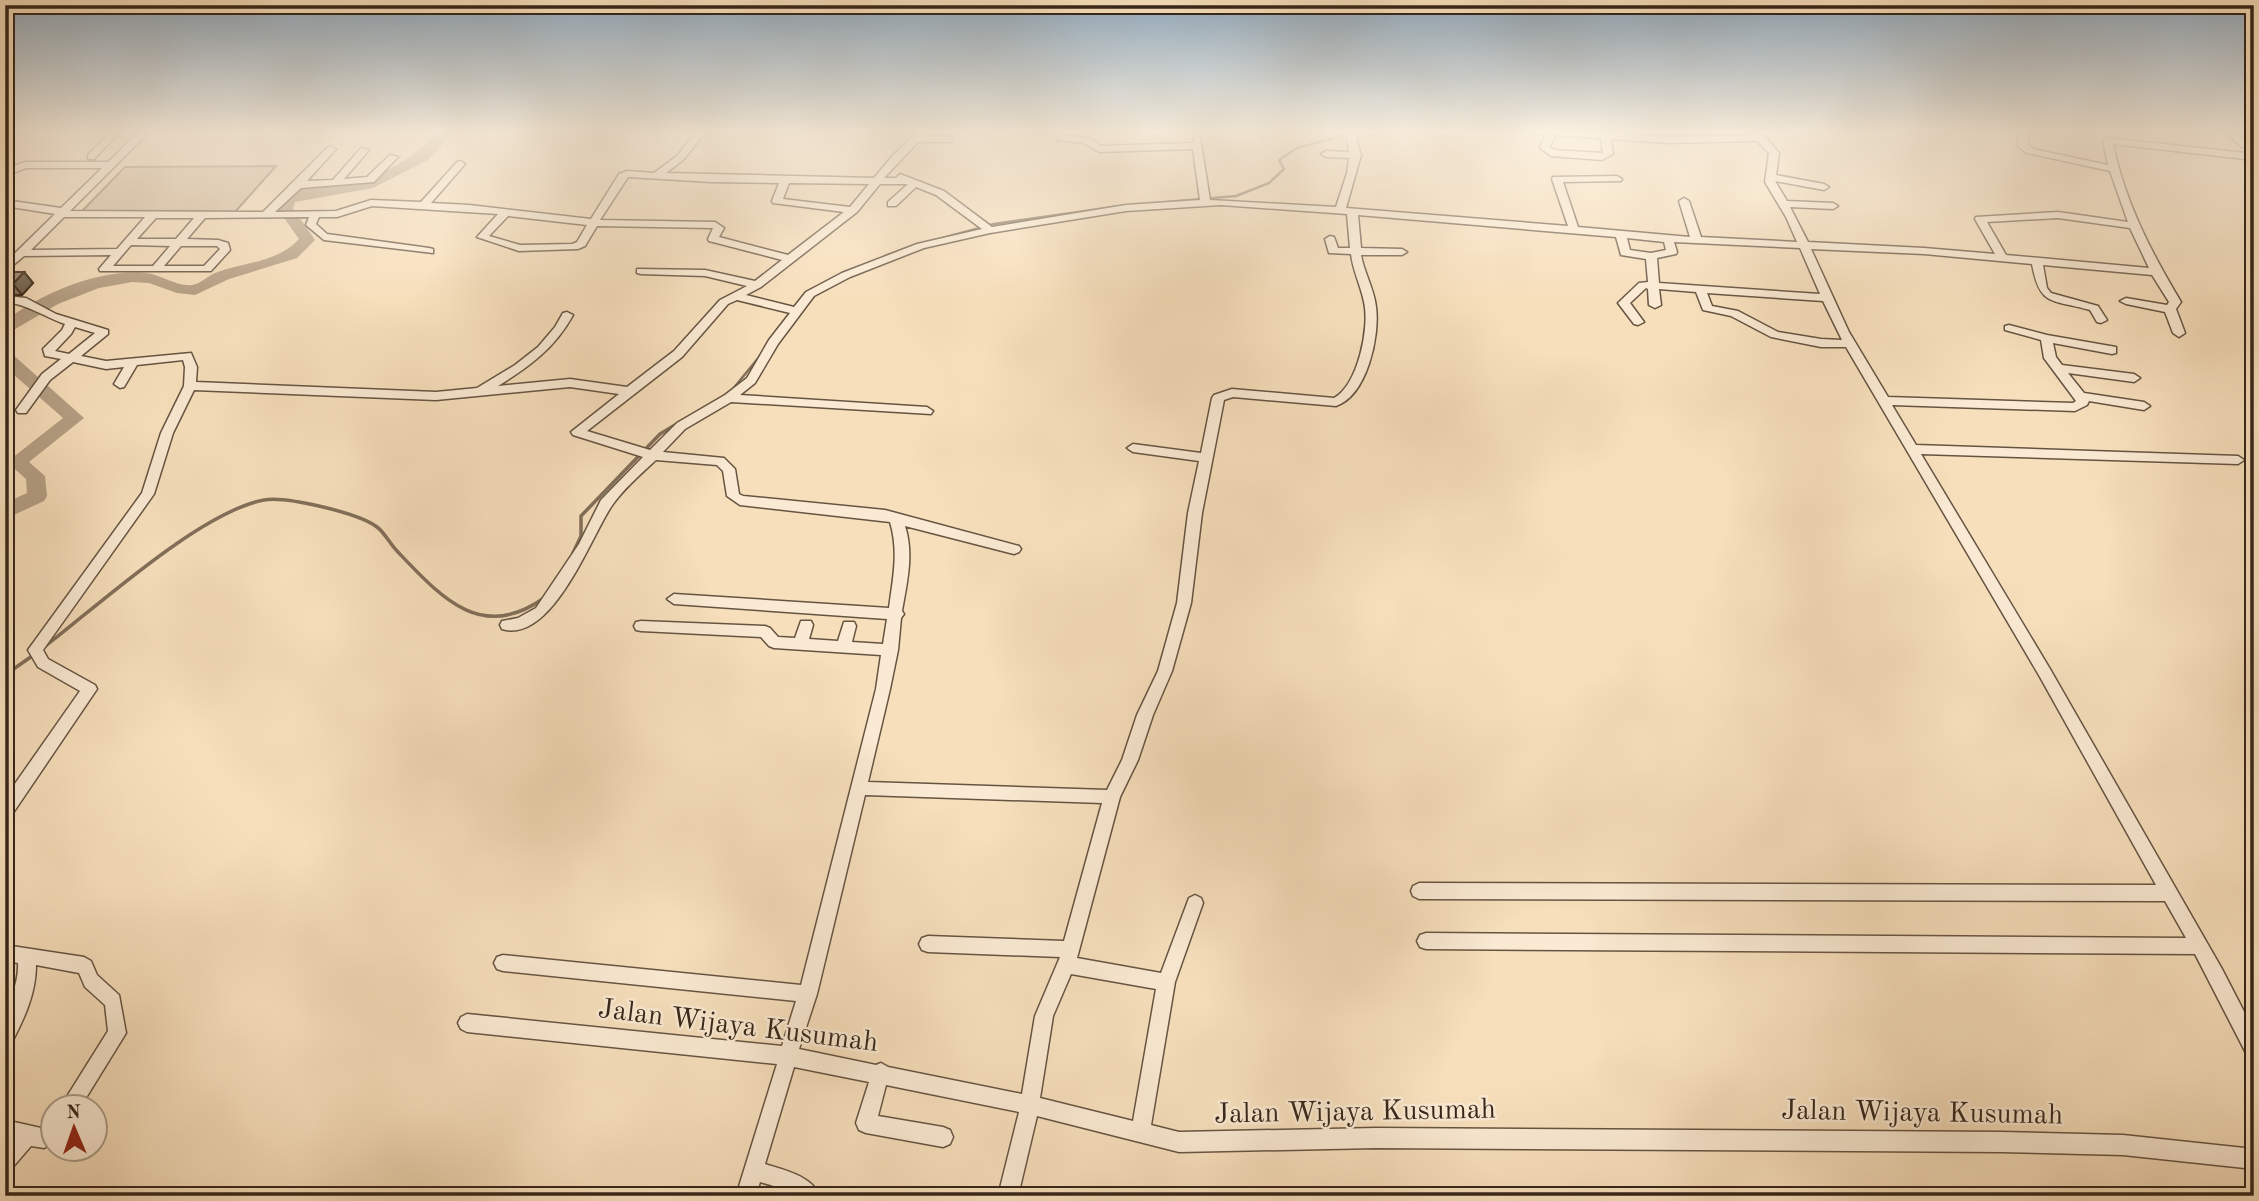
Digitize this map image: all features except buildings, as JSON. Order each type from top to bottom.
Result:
[{"type":"street","points":[[5,270],[14,257],[89,187]]},
{"type":"street","points":[[270,215],[295,187]]},
{"type":"street","points":[[364,204],[376,187]]},
{"type":"street","points":[[424,206],[440,187]]},
{"type":"street","points":[[505,213],[481,237],[519,248],[578,246],[615,187]]},
{"type":"street","points":[[782,187],[777,201],[853,210]]},
{"type":"street","points":[[873,187],[853,210],[757,285],[718,307],[678,354],[577,432],[646,453],[720,461],[729,469],[733,496],[740,500],[806,505],[896,519],[1014,549]]},
{"type":"street","points":[[892,204],[907,187]]},
{"type":"street","points":[[926,187],[940,192],[987,227]]},
{"type":"street","points":[[1203,187],[1204,199]]},
{"type":"street","points":[[1008,1196],[1030,1105],[1044,1016],[1067,957],[1112,797],[1130,760],[1151,700],[1166,671],[1184,603],[1195,513],[1221,394],[1336,401],[1348,396],[1355,384],[1366,348],[1371,314],[1346,213],[1343,196],[1347,187]]},
{"type":"street","points":[[1559,187],[1574,230]]},
{"type":"street","points":[[1775,187],[1850,344],[2045,673],[2199,946],[2254,1051]]},
{"type":"street","points":[[2120,187],[2156,272],[2175,302],[2170,309]]},
{"type":"street","points":[[507,625],[521,623],[541,612],[585,546],[606,503],[646,453],[681,426],[729,398],[756,374],[793,310],[810,294],[846,275],[921,246],[987,227],[1204,199],[1668,239],[1804,245],[2156,272]]},
{"type":"street","points":[[1684,201],[1696,241]]},
{"type":"street","points":[[5,203],[64,213],[153,215],[337,214],[364,204],[424,206],[614,225],[715,225],[719,228],[713,239],[790,258]]},
{"type":"street","points":[[1783,204],[1833,206]]},
{"type":"street","points":[[127,242],[218,243],[226,247],[207,269],[104,269],[117,252],[153,215]]},
{"type":"street","points":[[156,269],[202,215]]},
{"type":"street","points":[[315,215],[311,225],[324,237],[429,251]]},
{"type":"street","points":[[2003,259],[1980,219],[2058,215],[2135,226]]},
{"type":"street","points":[[1621,235],[1625,253],[1651,256],[1672,252],[1668,239]]},
{"type":"street","points":[[1329,239],[1333,251],[1402,252]]},
{"type":"street","points":[[14,257],[117,252]]},
{"type":"street","points":[[1651,256],[1656,305]]},
{"type":"street","points":[[2037,263],[2042,288],[2047,295],[2094,307],[2101,320]]},
{"type":"street","points":[[641,271],[705,273],[757,285]]},
{"type":"street","points":[[1637,322],[1624,300],[1640,287],[1826,298]]},
{"type":"street","points":[[1701,290],[1707,308],[1734,313],[1767,332],[1821,343],[1850,344]]},
{"type":"street","points":[[735,296],[793,310]]},
{"type":"street","points":[[5,299],[104,332],[46,377],[22,410]]},
{"type":"street","points":[[2126,301],[2170,309]]},
{"type":"street","points":[[2170,309],[2179,333]]},
{"type":"street","points":[[474,395],[538,353],[558,336],[567,315]]},
{"type":"street","points":[[5,811],[90,689],[56,672],[36,653],[148,494],[166,433],[190,386],[191,367],[187,356],[106,365],[71,359],[48,350],[67,332],[72,322]]},
{"type":"street","points":[[2009,328],[2112,350]]},
{"type":"street","points":[[1884,401],[2053,407],[2080,405],[2080,396],[2047,352],[2046,338]]},
{"type":"street","points":[[120,384],[132,363]]},
{"type":"street","points":[[2057,368],[2134,378]]},
{"type":"street","points":[[190,386],[411,396],[474,395],[570,383],[628,391]]},
{"type":"street","points":[[2080,396],[2144,406]]},
{"type":"street","points":[[729,398],[927,411]]},
{"type":"street","points":[[1133,448],[1206,458]]},
{"type":"street","points":[[1913,449],[2238,460]]},
{"type":"street","points":[[746,1196],[808,994],[891,650],[903,541],[896,519]]},
{"type":"street","points":[[674,599],[897,614]]},
{"type":"street","points":[[800,644],[806,625]]},
{"type":"street","points":[[641,626],[765,632],[774,642],[891,650]]},
{"type":"street","points":[[844,646],[849,626]]},
{"type":"street","points":[[857,788],[1112,797]]},
{"type":"street","points":[[1419,891],[2169,893]]},
{"type":"street","points":[[1140,1133],[1166,982],[1195,903]]},
{"type":"street","points":[[1426,941],[2199,946]]},
{"type":"street","points":[[928,944],[1067,957],[1166,982]]},
{"type":"street","points":[[5,953],[78,963],[85,967],[92,981],[104,990],[116,1010],[118,1025],[114,1039],[80,1092]]},
{"type":"street","points":[[5,1038],[17,1013],[29,970],[26,957]]},
{"type":"street","points":[[503,963],[808,994]]},
{"type":"street","name":"Jalan Wijaya Kusumah","points":[[467,1023],[787,1056],[881,1072],[1179,1142],[1215,1144],[1376,1138],[2001,1142],[2123,1145],[2254,1159]]},
{"type":"street","points":[[881,1072],[866,1124],[943,1137]]},
{"type":"street","points":[[5,1129],[38,1137]]},
{"type":"street","points":[[5,1161],[27,1136]]},
{"type":"street","points":[[754,1171],[789,1181],[810,1196]]},
{"type":"shaded area","points":[[105,187],[257,187],[235,212],[82,211]]},
{"type":"waterway","points":[[5,330],[52,300],[93,284],[132,277],[155,279],[183,289],[195,290],[223,276],[282,259],[295,252],[307,240],[285,208],[289,199],[298,194],[352,187]]},
{"type":"waterway","points":[[1131,205],[1236,196],[1259,187]]},
{"type":"waterway","points":[[928,242],[994,224],[1120,206]]},
{"type":"waterway","points":[[885,256],[907,248]]},
{"type":"waterway","points":[[774,334],[806,292],[820,285]]},
{"type":"waterway","points":[[732,390],[760,356]]},
{"type":"waterway","points":[[5,357],[75,418],[16,462],[35,476],[37,496],[5,512]]},
{"type":"waterway","points":[[573,553],[581,536],[581,516],[660,434],[675,425]]},
{"type":"waterway","points":[[44,647],[150,563],[210,522],[238,508],[274,499],[339,511],[368,522],[380,529],[394,548],[430,584],[463,609],[481,615],[501,616],[521,611],[544,598]]},
{"type":"waterway","points":[[5,675],[35,654]]}]
